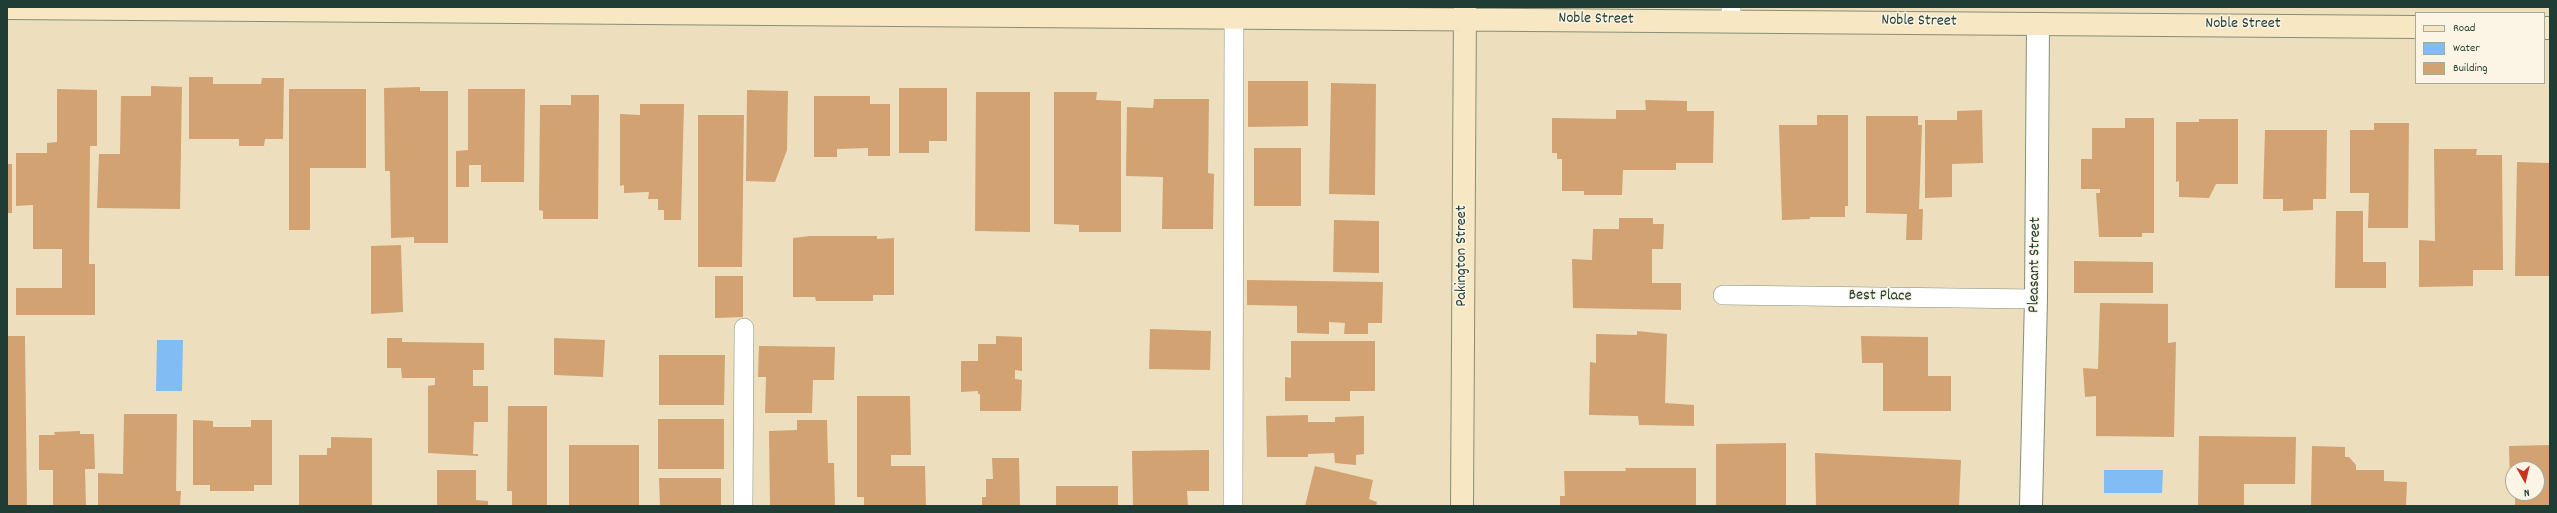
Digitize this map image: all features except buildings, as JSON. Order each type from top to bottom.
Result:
[{"type":"street","name":"Noble Street","points":[[7,8],[1234,17],[1465,13],[1731,13],[2038,24],[2415,27]]},
{"type":"street","name":"Pakington Street","points":[[1462,506],[1465,13]]},
{"type":"street","name":"Pleasant Street","points":[[2031,506],[2036,299],[2038,24]]},
{"type":"lane","points":[[1233,506],[1234,17]]},
{"type":"lane","name":"Best Place","points":[[1723,295],[2036,299]]},
{"type":"lane","points":[[743,506],[744,328]]},
{"type":"water","points":[[157,340],[183,340],[182,391],[156,391]]},
{"type":"water","points":[[2104,470],[2163,470],[2162,493],[2104,493]]}]
